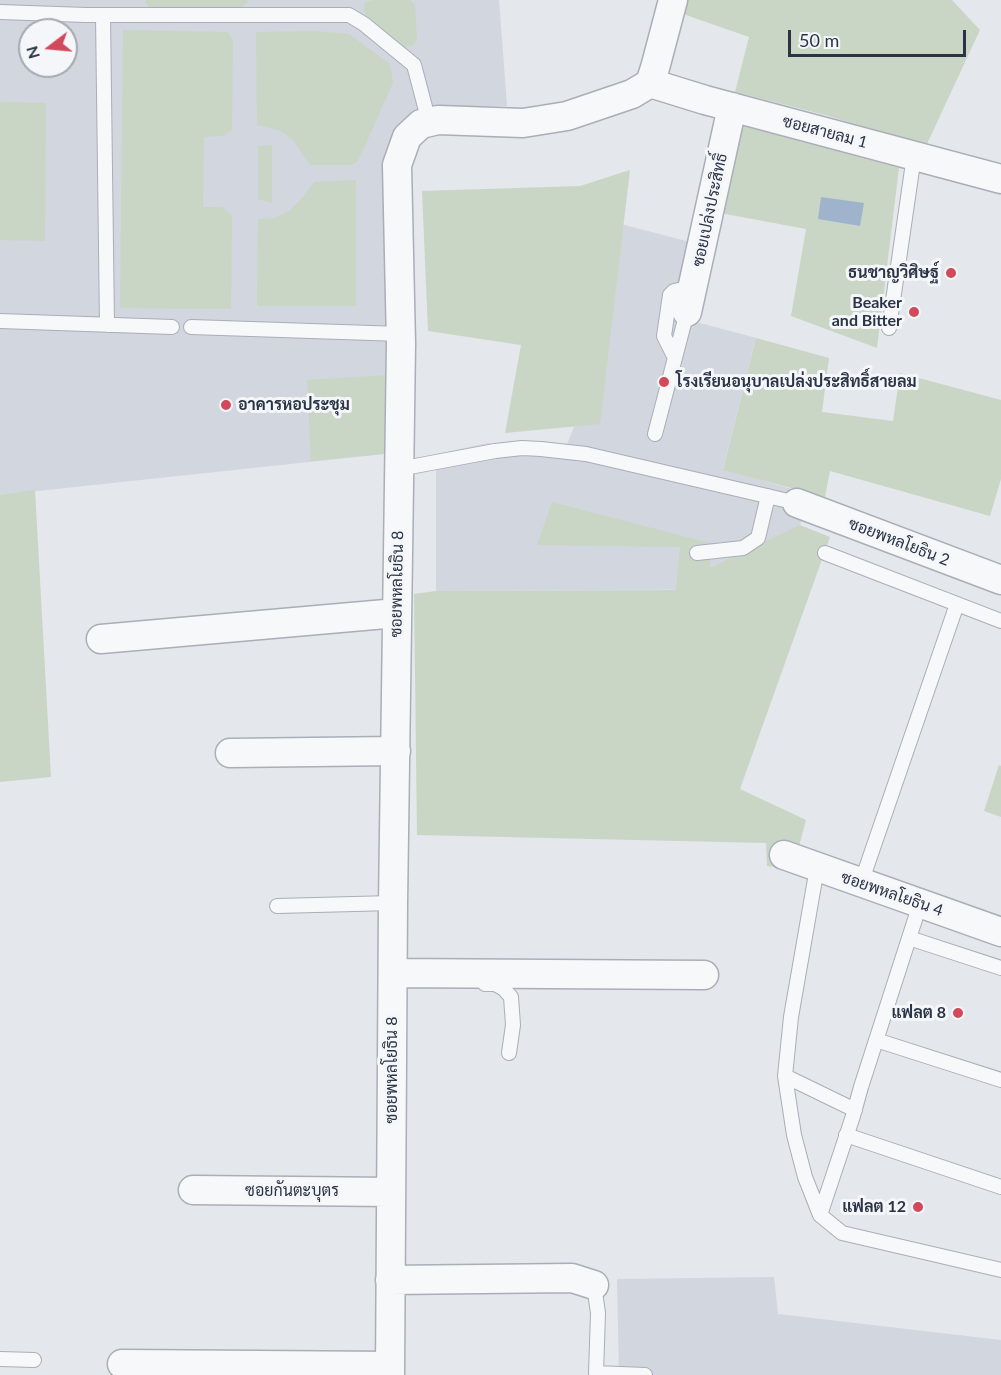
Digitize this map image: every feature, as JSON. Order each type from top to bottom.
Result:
[{"type":"street","points":[[429,122],[438,120],[523,123],[567,116],[632,94],[650,83],[673,0]]},
{"type":"street","name":"ซอยสายลม 1","points":[[650,83],[1001,179]]},
{"type":"street","name":"ซอยเปล่งประสิทธิ์","points":[[690,299],[732,107]]},
{"type":"street","name":"ซอยพหลโยธิน 8","points":[[390,1370],[393,903],[401,334],[397,165],[407,137],[421,124],[429,122]]},
{"type":"street","name":"ซอยพหลโยธิน 2","points":[[797,503],[1001,580]]},
{"type":"street","points":[[101,639],[397,613]]},
{"type":"street","points":[[230,753],[396,751]]},
{"type":"street","name":"ซอยพหลโยธิน 4","points":[[784,855],[1001,932]]},
{"type":"street","points":[[393,979],[704,975]]},
{"type":"street","name":"ซอยกันตะบุตร","points":[[193,1190],[391,1192]]},
{"type":"street","points":[[390,1280],[572,1278],[594,1285]]},
{"type":"street","points":[[122,1364],[390,1370]]},
{"type":"lane","points":[[0,12],[103,15],[349,15],[364,24],[414,65],[429,122]]},
{"type":"lane","points":[[103,15],[107,325]]},
{"type":"lane","points":[[889,328],[914,156]]},
{"type":"lane","points":[[655,434],[675,357],[690,299],[674,291],[669,295],[664,336],[675,357]]},
{"type":"lane","points":[[0,321],[172,327]]},
{"type":"lane","points":[[191,327],[401,334]]},
{"type":"lane","points":[[399,469],[495,451],[522,448],[541,449],[586,454],[797,503]]},
{"type":"lane","points":[[697,553],[743,548],[758,538],[768,496]]},
{"type":"lane","points":[[825,553],[1001,621]]},
{"type":"lane","points":[[861,883],[957,604]]},
{"type":"lane","points":[[817,868],[791,1017],[785,1076],[794,1135],[805,1177],[820,1215],[842,1233],[1001,1270]]},
{"type":"lane","points":[[277,906],[393,903]]},
{"type":"lane","points":[[820,1215],[920,904]]},
{"type":"lane","points":[[909,938],[1001,968]]},
{"type":"lane","points":[[393,979],[495,984],[504,989],[511,997],[513,1025],[509,1053]]},
{"type":"lane","points":[[876,1040],[1001,1080]]},
{"type":"lane","points":[[785,1076],[855,1110]]},
{"type":"lane","points":[[846,1135],[1001,1187]]},
{"type":"lane","points":[[594,1285],[598,1313],[596,1373],[645,1375]]},
{"type":"lane","points":[[0,1359],[34,1360]]},
{"type":"shaded area","points":[[0,0],[499,0],[507,106],[431,107],[414,114],[390,359],[384,454],[0,495]]},
{"type":"shaded area","points":[[613,222],[694,243],[674,316],[756,338],[723,469],[809,494],[800,525],[789,589],[436,591],[436,454],[488,443],[566,447],[574,427]]},
{"type":"shaded area","points":[[774,1277],[778,1314],[1001,1340],[1001,1375],[619,1375],[617,1279]]},
{"type":"green space","points":[[145,0],[247,0],[248,2],[241,8],[149,9]]},
{"type":"green space","points":[[410,0],[415,5],[417,40],[413,45],[405,47],[397,43],[366,19],[365,2]]},
{"type":"green space","points":[[687,0],[952,0],[980,30],[926,146],[825,115],[735,92],[749,37],[683,14]]},
{"type":"green space","points":[[123,30],[228,32],[233,41],[232,130],[223,136],[204,137],[203,207],[222,207],[232,216],[231,309],[120,308]]},
{"type":"green space","points":[[316,31],[349,34],[390,64],[393,83],[358,161],[352,165],[310,165],[293,140],[281,131],[257,125],[256,32]]},
{"type":"green space","points":[[0,102],[46,103],[45,241],[0,240]]},
{"type":"green space","points":[[740,125],[899,168],[877,348],[791,316],[806,229],[720,213]]},
{"type":"green space","points":[[272,145],[272,203],[258,199],[258,146]]},
{"type":"green space","points":[[630,170],[600,424],[505,433],[521,345],[428,331],[422,191],[580,186]]},
{"type":"green space","points":[[356,180],[356,306],[257,306],[258,219],[275,218],[289,211],[314,182]]},
{"type":"green space","points":[[756,338],[829,358],[822,412],[893,421],[900,373],[1001,400],[1001,479],[990,516],[830,471],[825,497],[723,470]]},
{"type":"green space","points":[[388,375],[384,454],[311,461],[307,380]]},
{"type":"green space","points":[[35,490],[51,777],[0,782],[0,495]]},
{"type":"green space","points":[[552,502],[710,543],[710,568],[800,525],[830,537],[740,789],[806,820],[793,869],[767,866],[766,843],[417,835],[414,594],[436,591],[676,590],[680,547],[537,545]]},
{"type":"green space","points":[[999,765],[1001,766],[1001,817],[984,811]]},
{"type":"water","points":[[821,197],[864,203],[860,226],[818,219]]},
{"type":"place","name":"ธนชาญวิศิษฐ์","points":[[951,273]]},
{"type":"place","name":"Beaker and Bitter","points":[[914,312]]},
{"type":"place","name":"โรงเรียนอนุบาลเปล่งประสิทธิ์สายลม","points":[[664,382]]},
{"type":"place","name":"อาคารหอประชุม","points":[[226,405]]},
{"type":"place","name":"แฟลต 8","points":[[958,1013]]},
{"type":"place","name":"แฟลต 12","points":[[918,1207]]}]
